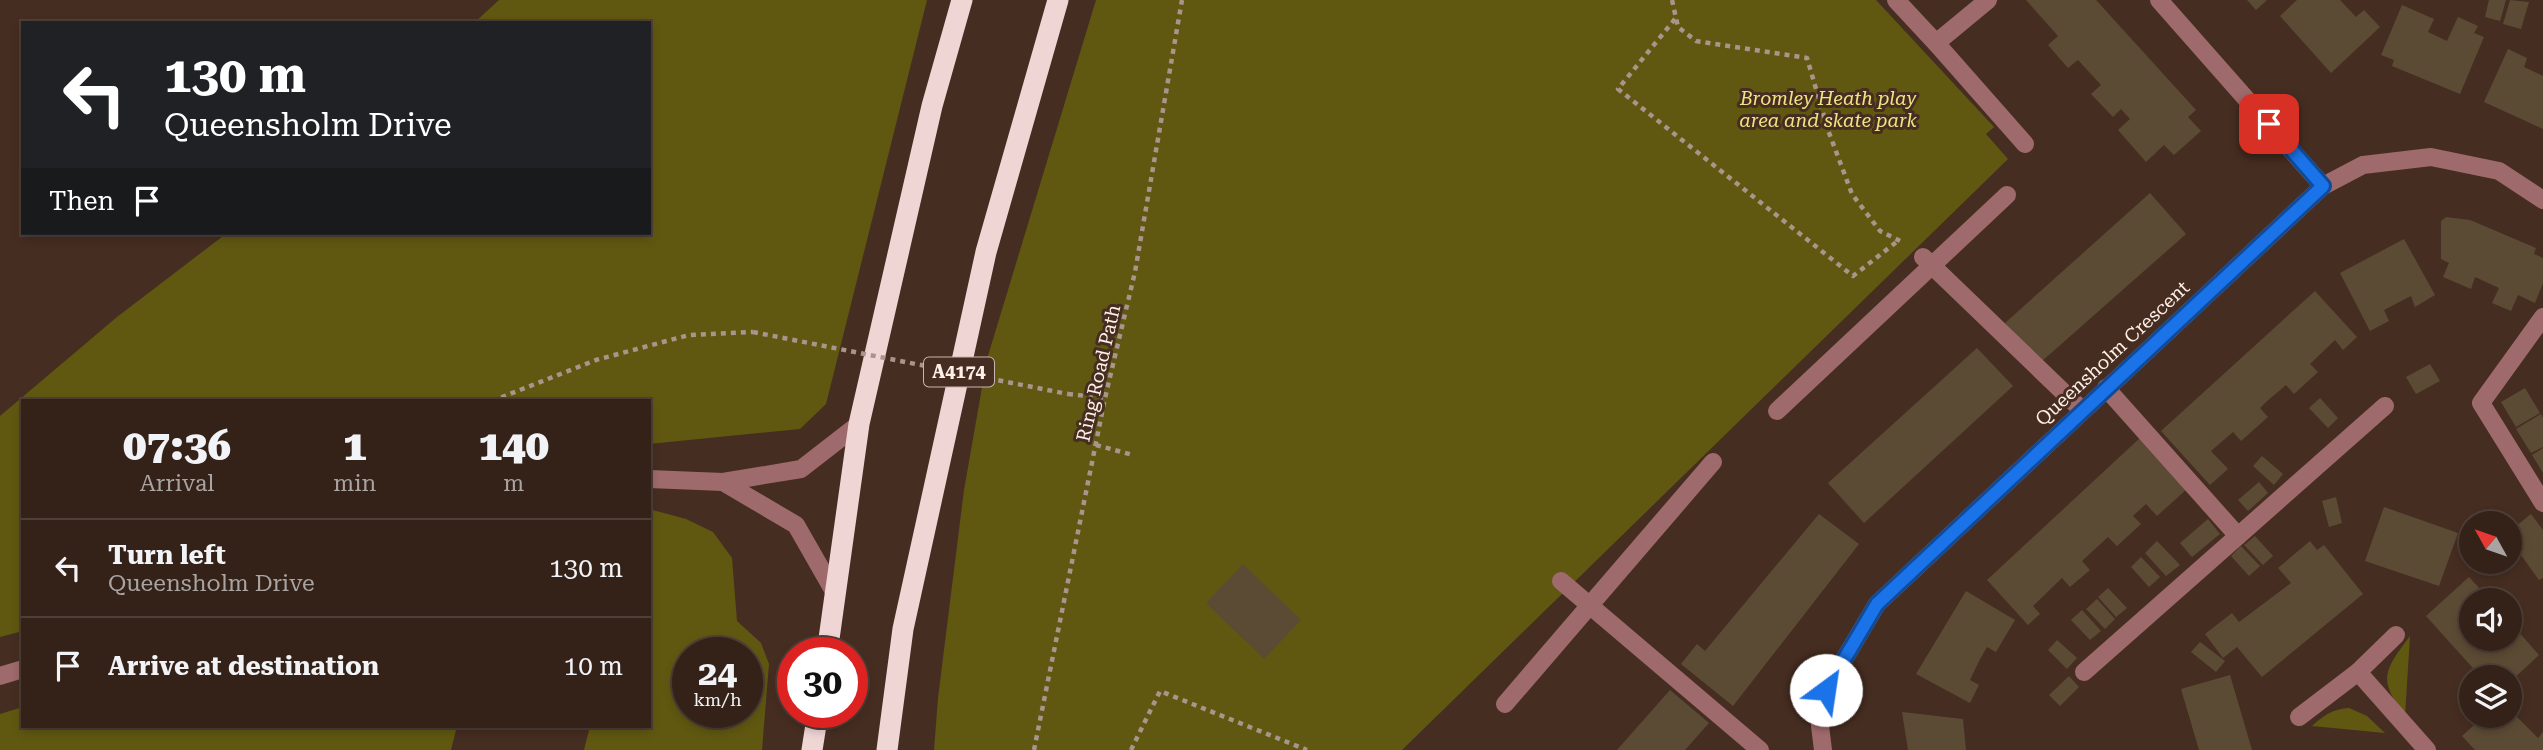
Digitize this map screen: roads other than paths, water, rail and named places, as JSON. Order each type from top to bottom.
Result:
[{"type":"highway","points":[[829,637],[859,424],[932,106],[962,0]]},
{"type":"highway","name":"A4174","points":[[887,750],[903,629],[986,252],[1058,0]]},
{"type":"highway","points":[[812,750],[815,728]]},
{"type":"street","points":[[1896,0],[2025,144]]},
{"type":"street","points":[[1936,43],[1988,0]]},
{"type":"street","points":[[2159,0],[2323,186]]},
{"type":"street","name":"Queensholm Crescent","points":[[1823,750],[1820,726],[1826,690],[1877,604],[2323,186],[2363,164],[2431,157],[2499,171],[2543,200]]},
{"type":"street","points":[[1777,411],[1928,262],[2007,195]]},
{"type":"street","points":[[1928,262],[2081,410]]},
{"type":"street","points":[[2543,317],[2481,402],[2543,503]]},
{"type":"street","points":[[2106,388],[2238,536]]},
{"type":"street","points":[[2084,672],[2385,406]]},
{"type":"street","points":[[651,480],[723,482],[801,469],[859,424]]},
{"type":"street","points":[[1505,704],[1713,462]]},
{"type":"street","points":[[723,482],[796,525],[836,594]]},
{"type":"street","points":[[1561,581],[1760,750]]},
{"type":"street","points":[[2299,717],[2358,672],[2396,635]]},
{"type":"street","points":[[0,676],[21,671]]},
{"type":"street","points":[[2358,672],[2427,750]]},
{"type":"park label","name":"Bromley Heath play area and skate park","points":[[1828,109]]}]
